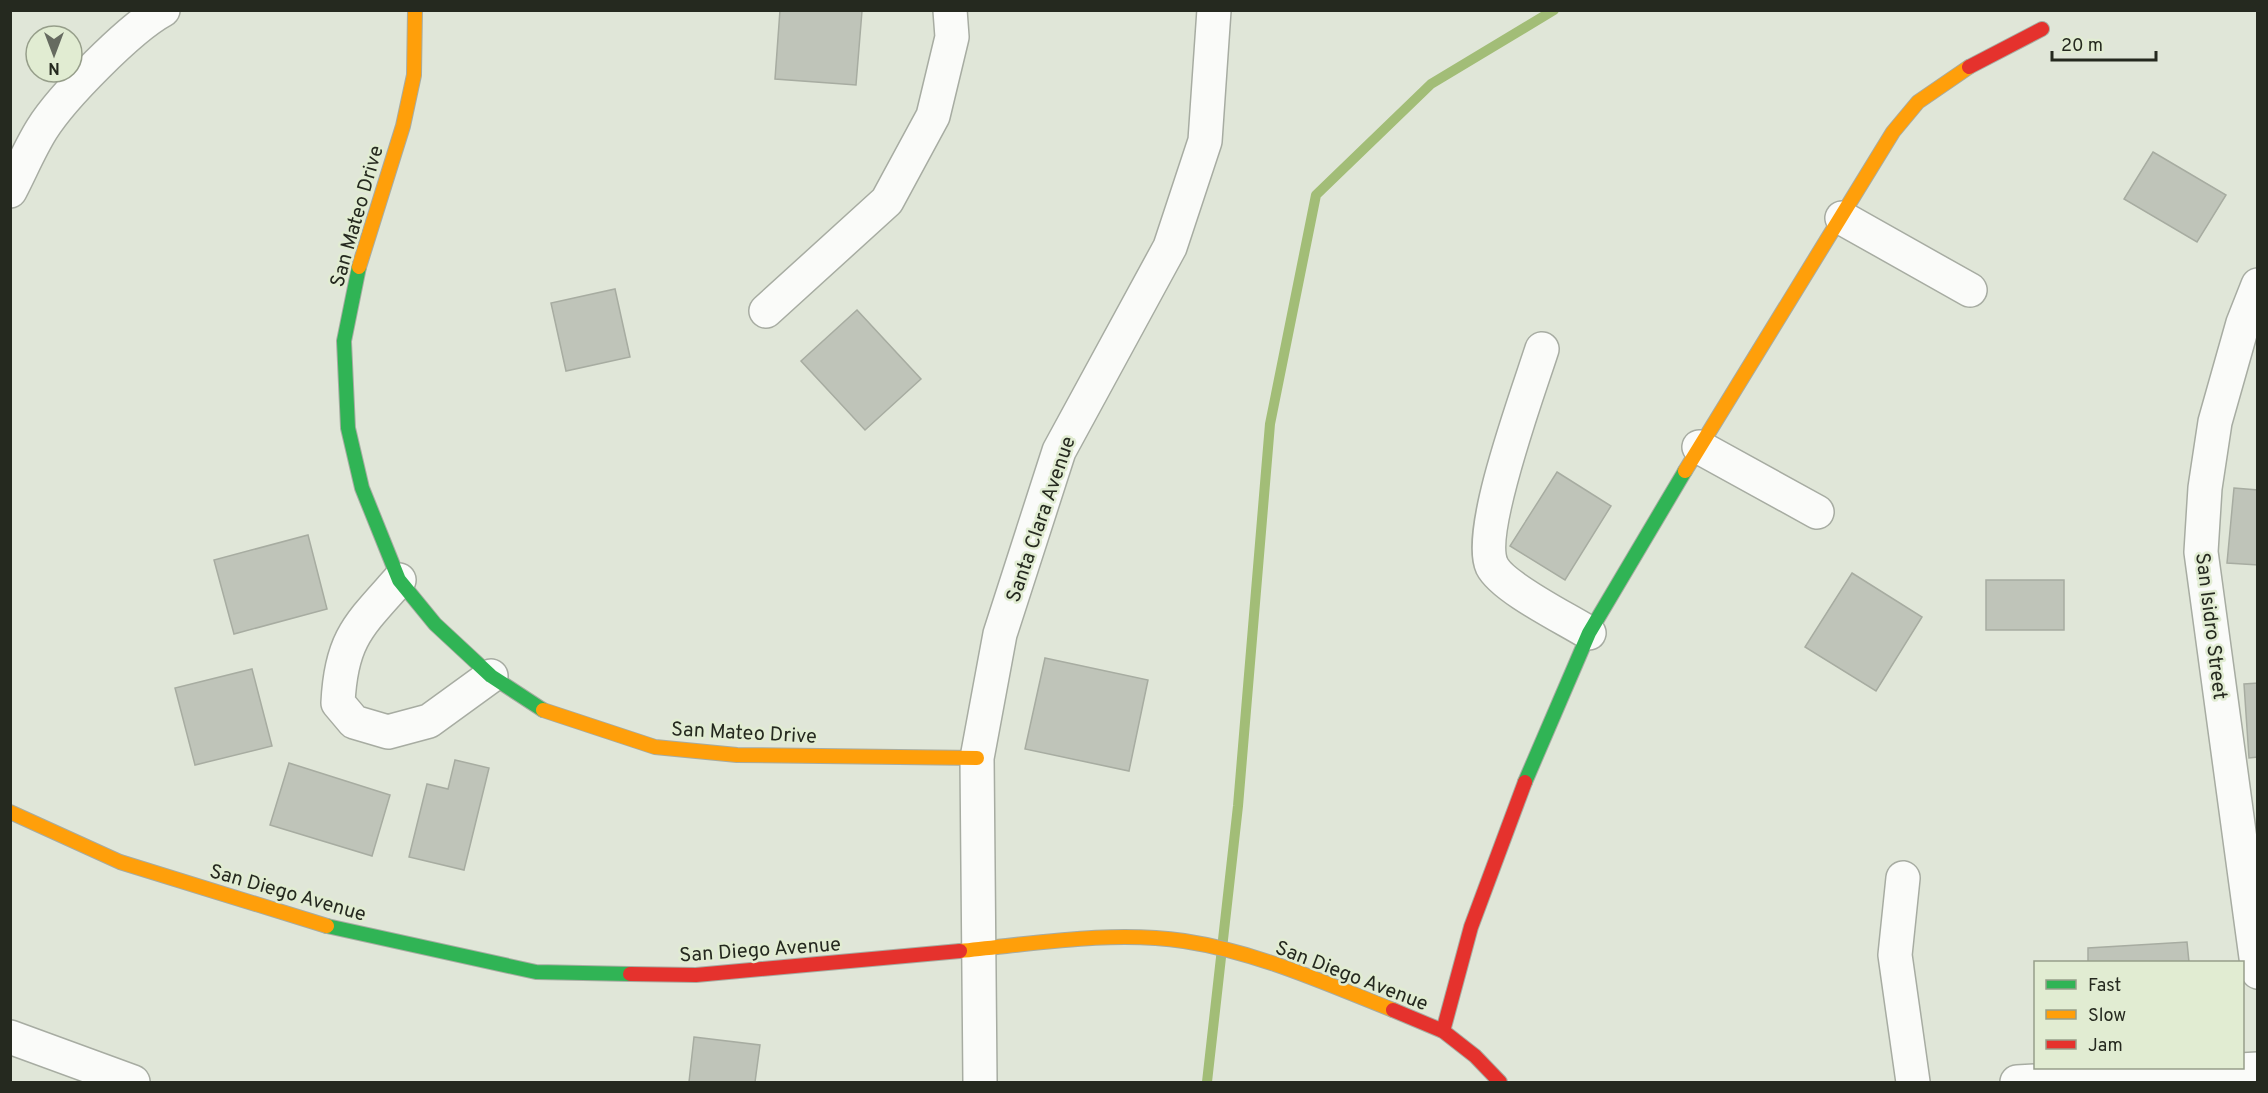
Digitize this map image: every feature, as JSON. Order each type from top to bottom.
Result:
[{"type":"street","points":[[10,191],[49,121],[75,90],[143,21],[163,10]]},
{"type":"street","name":"San Mateo Drive","points":[[415,10],[412,86],[403,126],[361,257],[344,341],[348,428],[362,488],[399,580],[435,624],[491,676],[538,708],[579,724],[655,747],[737,755],[977,758]]},
{"type":"street","points":[[766,311],[887,201],[933,116],[952,37],[950,10]]},
{"type":"street","name":"Santa Clara Avenue","points":[[980,1083],[977,758],[1000,634],[1059,451],[1170,247],[1205,141],[1214,10]]},
{"type":"street","points":[[1443,1031],[1471,927],[1521,792],[1589,633],[1645,534],[1893,132],[1918,102],[1970,66],[2042,29]]},
{"type":"street","points":[[1842,218],[1970,290]]},
{"type":"street","name":"San Isidro Street","points":[[2258,285],[2243,323],[2215,422],[2205,488],[2201,552],[2258,972]]},
{"type":"street","points":[[1542,350],[1495,504],[1488,542],[1492,566],[1510,584],[1589,633]]},
{"type":"street","points":[[1699,447],[1817,512]]},
{"type":"street","points":[[399,580],[355,629],[339,670],[338,703],[354,722],[388,732],[429,721],[491,676]]},
{"type":"street","name":"San Diego Avenue","points":[[10,812],[120,862],[318,924],[536,972],[696,975],[836,964],[980,947],[1112,937],[1184,941],[1287,967],[1443,1031],[1475,1056],[1500,1083]]},
{"type":"street","points":[[1902,878],[1895,955],[1913,1083]]},
{"type":"street","points":[[10,1037],[133,1083]]},
{"type":"street","points":[[2016,1083],[2258,1069]]},
{"type":"building","points":[[780,10],[862,11],[856,85],[775,79]]},
{"type":"building","points":[[2153,152],[2226,195],[2197,242],[2124,199]]},
{"type":"building","points":[[615,289],[630,357],[566,371],[551,303]]},
{"type":"building","points":[[857,310],[921,379],[865,430],[801,361]]},
{"type":"building","points":[[1557,472],[1611,506],[1565,580],[1510,546]]},
{"type":"building","points":[[2234,488],[2258,490],[2258,565],[2227,563]]},
{"type":"building","points":[[308,535],[327,609],[234,634],[214,560]]},
{"type":"building","points":[[1852,573],[1922,617],[1876,691],[1805,647]]},
{"type":"building","points":[[1986,580],[2064,580],[2064,630],[1986,630]]},
{"type":"building","points":[[1045,658],[1148,680],[1129,771],[1025,749]]},
{"type":"building","points":[[252,669],[272,746],[195,765],[175,688]]},
{"type":"building","points":[[2258,683],[2258,757],[2249,758],[2244,684]]},
{"type":"building","points":[[455,760],[489,768],[464,870],[409,857],[427,784],[448,789]]},
{"type":"building","points":[[289,763],[390,795],[372,856],[270,825]]},
{"type":"building","points":[[2187,942],[2189,961],[2088,961],[2088,948]]},
{"type":"building","points":[[694,1037],[760,1045],[755,1082],[689,1082]]},
{"type":"waterway","points":[[1207,1082],[1238,806],[1270,424],[1316,195],[1431,84],[1554,10]]},
{"type":"traffic: fast","points":[[359,267],[344,341],[348,428],[362,488],[399,580],[435,624],[491,676],[543,710]]},
{"type":"traffic: fast","points":[[1525,782],[1589,633],[1685,471]]},
{"type":"traffic: fast","points":[[327,926],[536,972],[630,974]]},
{"type":"traffic: slow","points":[[359,267],[403,126],[414,75],[415,10]]},
{"type":"traffic: slow","points":[[1685,471],[1893,132],[1918,102],[1969,67]]},
{"type":"traffic: slow","points":[[543,710],[655,747],[737,755],[977,758]]},
{"type":"traffic: slow","points":[[10,812],[120,862],[327,926]]},
{"type":"traffic: slow","points":[[960,951],[1100,937],[1184,941],[1264,961],[1393,1010]]},
{"type":"traffic: jam","points":[[1969,67],[2042,29]]},
{"type":"traffic: jam","points":[[1443,1031],[1471,927],[1525,782]]},
{"type":"traffic: jam","points":[[630,974],[696,975],[960,951]]},
{"type":"traffic: jam","points":[[1393,1010],[1443,1031],[1475,1056],[1500,1082]]}]
